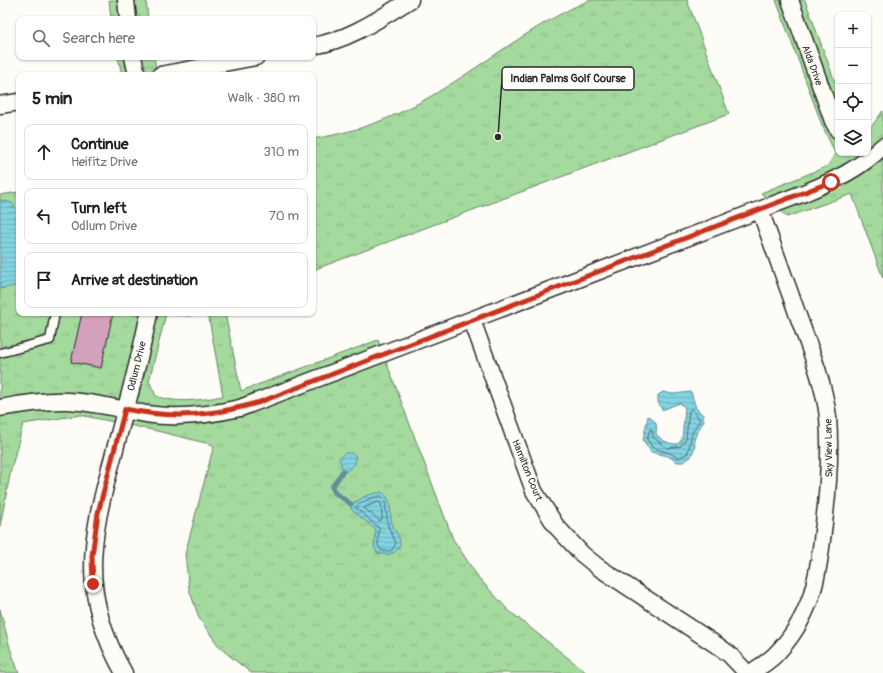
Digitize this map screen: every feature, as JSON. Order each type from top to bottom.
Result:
[{"type":"street","points":[[126,0],[128,16]]},
{"type":"street","points":[[316,45],[358,32],[410,0]]},
{"type":"street","name":"Alda Drive","points":[[790,0],[835,125]]},
{"type":"street","points":[[134,60],[136,72]]},
{"type":"street","points":[[176,72],[240,60]]},
{"type":"street","points":[[0,105],[16,102]]},
{"type":"street","points":[[0,408],[38,402],[67,401],[91,403],[146,414],[181,416],[214,414],[240,408],[831,182],[858,158],[883,146]]},
{"type":"street","name":"Sky View Lane","points":[[751,673],[774,656],[784,645],[794,631],[810,601],[819,571],[829,480],[830,457],[828,415],[818,370],[760,210]]},
{"type":"street","name":"Odlum Drive","points":[[124,673],[111,651],[99,616],[93,584],[92,556],[98,513],[148,316]]},
{"type":"street","name":"Hamilton Court","points":[[472,320],[534,491],[556,526],[582,554],[598,567],[718,646],[729,654],[747,673]]},
{"type":"lane","points":[[0,353],[50,340],[54,316]]},
{"type":"green space","points":[[109,0],[146,0],[148,16],[111,16]]},
{"type":"green space","points":[[590,0],[687,0],[729,114],[316,269],[316,138],[340,134],[366,126],[410,108],[563,13]]},
{"type":"green space","points":[[776,0],[805,0],[835,82],[835,153],[822,125]]},
{"type":"green space","points":[[119,60],[154,60],[156,72],[121,72]]},
{"type":"green space","points":[[883,111],[883,278],[852,194],[787,217],[761,193],[828,166],[835,153],[835,156],[871,156],[871,127]]},
{"type":"green space","points":[[16,192],[16,316],[165,316],[149,381],[156,396],[181,401],[223,396],[209,316],[226,316],[241,391],[378,340],[453,539],[478,577],[508,610],[587,673],[251,673],[220,648],[199,618],[189,589],[185,554],[214,445],[153,430],[80,415],[23,424],[11,470],[0,526],[0,195]]},
{"type":"green space","points":[[0,609],[10,648],[19,673],[0,673]]},
{"type":"water","points":[[0,200],[12,203],[16,209],[16,286],[0,289]]},
{"type":"water","points":[[663,392],[673,394],[691,392],[696,408],[703,415],[704,421],[694,440],[695,447],[691,457],[683,462],[677,462],[668,456],[651,452],[643,440],[648,416],[656,423],[656,434],[663,440],[668,443],[678,444],[682,439],[685,408],[680,403],[662,410],[658,402],[658,395]]},
{"type":"water","points":[[345,453],[351,453],[356,457],[355,464],[346,472],[343,471],[339,458]]},
{"type":"water","points":[[381,492],[385,494],[389,500],[392,523],[400,543],[397,550],[388,554],[377,553],[374,546],[376,530],[351,509],[351,504],[368,495]]},
{"type":"building","points":[[81,316],[112,316],[101,368],[71,362]]},
{"type":"waterway","points":[[343,471],[332,487],[335,493],[351,504]]},
{"type":"place","name":"Indian Palms Golf Course","points":[[498,137]]},
{"type":"route","points":[[93,584],[92,556],[98,513],[125,409],[163,416],[197,416],[214,414],[260,402],[831,182]]}]
